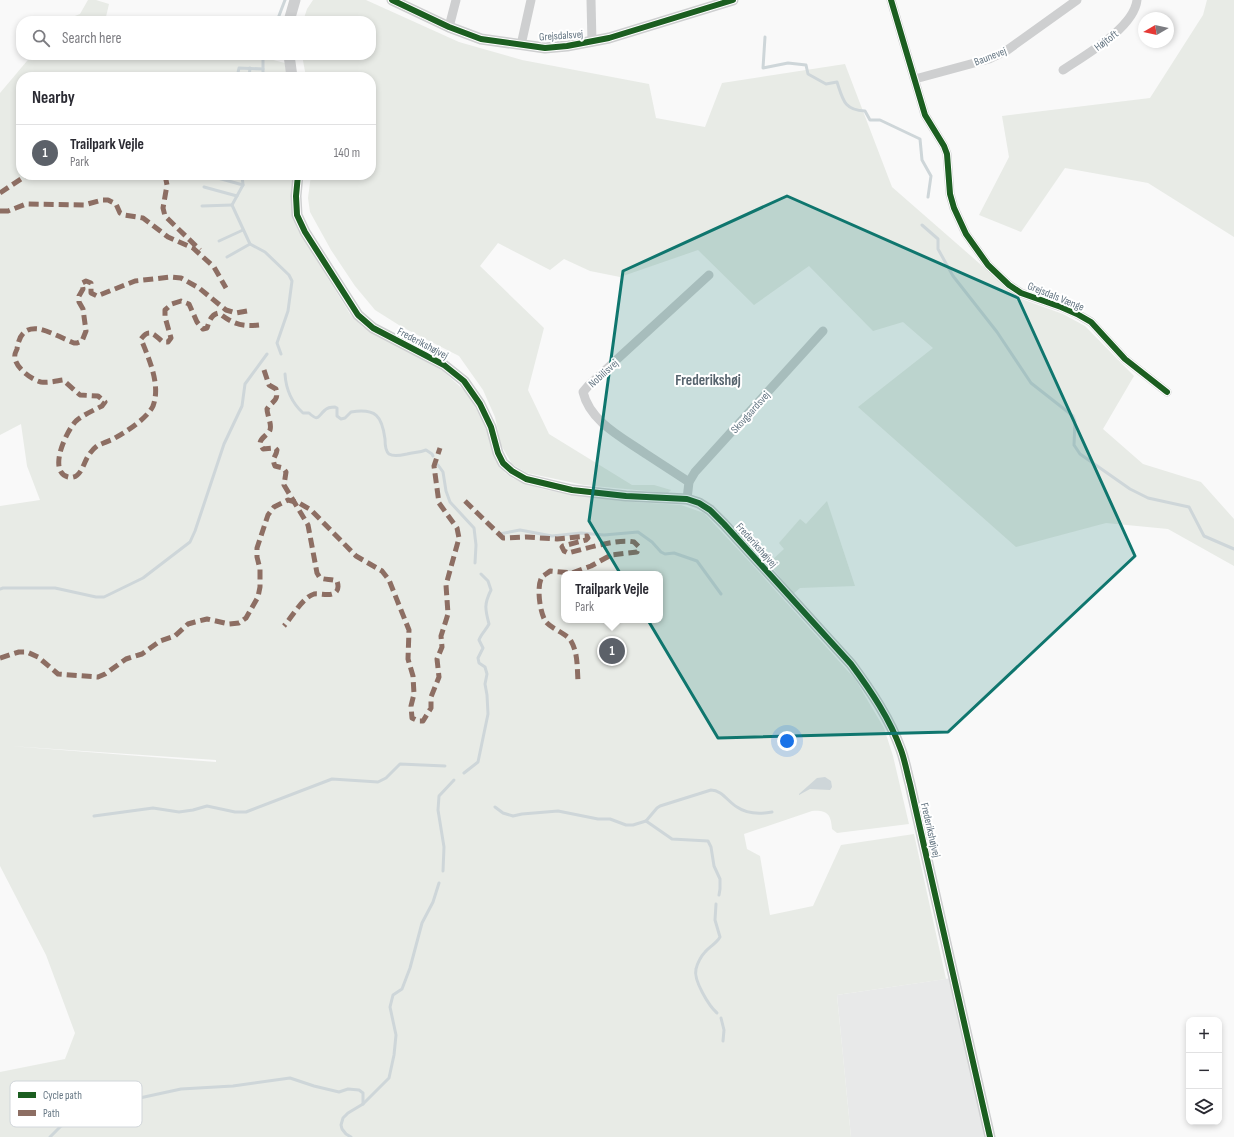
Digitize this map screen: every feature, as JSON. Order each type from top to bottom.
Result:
[{"type":"street","points":[[290,16],[295,0]]},
{"type":"street","name":"Grejsdalsvej","points":[[392,0],[449,27],[482,39],[521,46],[545,48],[592,42],[609,38],[734,0]]},
{"type":"street","points":[[449,27],[456,0]]},
{"type":"street","points":[[521,46],[531,0]]},
{"type":"street","points":[[591,0],[592,42]]},
{"type":"street","name":"Grejsdals Vænge","points":[[891,0],[925,115],[944,146],[947,154],[948,181],[954,208],[966,234],[988,265],[1009,285],[1021,293],[1072,311],[1091,322],[1125,359],[1167,392]]},
{"type":"street","name":"Baunevej","points":[[915,79],[988,59],[1006,51],[1077,0]]},
{"type":"street","name":"Højtoft","points":[[1063,70],[1116,32],[1130,19],[1137,0]]},
{"type":"street","points":[[290,60],[291,72]]},
{"type":"street","name":"Frederikshøjvej","points":[[298,180],[296,196],[297,214],[304,232],[358,315],[373,328],[444,365],[464,381],[480,404],[491,427],[498,452],[504,463],[512,472],[526,479],[572,490],[626,496],[687,499],[699,502],[710,510],[724,524],[851,664],[870,689],[887,718],[901,750],[990,1137]]},
{"type":"street","name":"Nobilisvej","points":[[689,482],[610,429],[594,414],[583,392],[588,385],[709,275]]},
{"type":"street","name":"Skovgaardsvej","points":[[687,499],[689,482],[695,472],[824,331]]},
{"type":"highlighted area","points":[[787,196],[1018,298],[1135,556],[948,732],[718,738],[589,521],[623,271]]},
{"type":"shaded area","points":[[88,0],[96,0],[109,4],[106,16],[75,16],[80,14]]},
{"type":"shaded area","points":[[313,0],[366,0],[459,42],[522,60],[649,84],[656,118],[705,127],[722,83],[845,64],[892,187],[1019,298],[1063,314],[1085,326],[1134,376],[1103,429],[1143,464],[1201,482],[1234,519],[1234,566],[1168,529],[1106,523],[1016,547],[858,407],[933,348],[903,322],[873,331],[809,266],[754,305],[698,250],[620,277],[590,271],[564,259],[550,270],[498,243],[480,266],[544,328],[528,390],[549,434],[632,485],[654,485],[671,490],[668,493],[584,485],[527,473],[512,464],[501,445],[495,417],[483,390],[459,356],[402,327],[375,310],[355,286],[331,250],[310,212],[308,198],[310,180],[376,180],[376,72],[305,72],[303,60],[376,60],[376,16],[305,16]]},
{"type":"shaded area","points":[[1207,0],[1234,0],[1234,237],[1148,183],[1065,168],[1021,232],[979,215],[1009,157],[1002,116],[1150,98],[1203,15]]},
{"type":"shaded area","points":[[28,60],[273,60],[285,63],[286,72],[18,72]]},
{"type":"shaded area","points":[[16,74],[16,180],[293,180],[292,214],[298,230],[350,314],[363,327],[443,371],[467,393],[482,419],[500,465],[505,473],[514,479],[542,489],[579,496],[633,502],[681,505],[704,513],[855,679],[884,728],[893,756],[909,824],[837,833],[832,829],[831,820],[825,812],[812,811],[744,834],[747,849],[760,856],[770,915],[813,906],[841,845],[914,834],[946,979],[837,995],[851,1137],[0,1137],[0,1072],[65,1059],[75,1033],[46,955],[0,866],[0,506],[40,500],[27,466],[21,424],[0,435],[0,93]],"holes":[[[10,746],[216,760],[216,762]]]},
{"type":"shaded area","points":[[827,501],[855,586],[800,588],[793,594],[769,563],[784,549],[779,543],[800,519],[806,524]]},
{"type":"shaded area","points":[[825,777],[831,781],[832,787],[830,790],[810,789],[799,795],[817,778]]},
{"type":"shaded area","points":[[952,978],[987,1137],[851,1137],[837,995]]},
{"type":"waterway","points":[[279,16],[285,0]]},
{"type":"waterway","points":[[765,37],[763,68],[788,63],[806,65],[808,74],[826,84],[837,82],[843,99],[848,106],[853,109],[865,111],[870,120],[880,120],[920,139],[922,160],[931,176],[928,197]]},
{"type":"waterway","points":[[263,60],[263,72]]},
{"type":"waterway","points":[[238,72],[239,68],[263,69]]},
{"type":"waterway","points":[[250,68],[250,72]]},
{"type":"waterway","points":[[225,180],[243,185]]},
{"type":"waterway","points":[[242,180],[243,185],[232,205],[250,244],[265,252],[289,275],[292,281],[288,311],[277,343],[281,354]]},
{"type":"waterway","points":[[204,187],[237,196]]},
{"type":"waterway","points":[[202,206],[232,205]]},
{"type":"waterway","points":[[922,225],[938,239],[938,249],[953,276],[997,332],[1031,383],[1073,416],[1075,421],[1074,445],[1080,454],[1130,489],[1148,498],[1189,507],[1204,536],[1234,549]]},
{"type":"waterway","points":[[219,241],[243,230]]},
{"type":"waterway","points":[[227,257],[250,244]]},
{"type":"waterway","points":[[0,589],[55,588],[96,597],[104,597],[143,578],[190,542],[224,444],[242,406],[245,384],[267,354]]},
{"type":"waterway","points":[[285,374],[290,395],[295,405],[303,413],[309,413],[318,418],[326,409],[335,407],[337,408],[337,416],[341,419],[345,418],[351,412],[366,411],[376,415],[380,419],[384,431],[386,449],[389,454],[398,456],[426,450],[433,456]]},
{"type":"waterway","points":[[438,465],[443,472],[446,491],[450,502],[474,528],[476,545],[475,563]]},
{"type":"waterway","points":[[499,534],[520,530],[552,536],[581,533],[604,535],[638,532],[665,554],[674,553],[697,561],[721,594]]},
{"type":"waterway","points":[[464,773],[478,762],[488,714],[485,684],[487,674],[485,667],[479,663],[478,658],[483,648],[479,640],[489,624],[486,607],[487,599],[491,590],[488,581],[481,574]]},
{"type":"waterway","points":[[94,816],[153,808],[179,812],[207,806],[235,812],[246,812],[332,779],[378,782],[386,778],[400,764],[445,766]]},
{"type":"waterway","points":[[443,871],[444,847],[438,810],[439,796],[454,780]]},
{"type":"waterway","points":[[646,821],[660,806],[711,790],[718,792],[734,805],[745,811],[759,813],[772,812]]},
{"type":"waterway","points":[[495,807],[503,813],[513,816],[558,811],[598,819],[610,819],[626,825],[633,825],[646,821],[672,839],[708,841],[711,847],[714,866],[720,879],[719,895]]},
{"type":"waterway","points":[[351,1137],[342,1129],[341,1125],[343,1118],[348,1113],[363,1104],[389,1078],[394,1055],[396,1035],[390,1007],[393,995],[402,989],[410,968],[422,923],[433,902],[439,883]]},
{"type":"waterway","points":[[716,904],[715,920],[720,937],[702,956],[697,965],[696,974],[702,992],[717,1013]]},
{"type":"waterway","points":[[721,1018],[724,1030],[723,1041]]},
{"type":"waterway","points":[[142,1097],[181,1089],[233,1086],[290,1078],[339,1092],[348,1089],[359,1090],[363,1093],[363,1104]]},
{"type":"waterway","points":[[50,1137],[60,1127]]},
{"type":"marked path","points":[[0,193],[20,180]]},
{"type":"marked path","points":[[166,180],[167,185],[163,208],[165,216],[200,250]]},
{"type":"marked path","points":[[0,211],[8,211],[26,204],[84,205],[102,200],[108,200],[116,204],[120,213],[143,218],[168,237],[193,248],[214,267],[226,288]]},
{"type":"marked path","points":[[247,311],[236,313],[226,310],[199,288],[181,278],[171,277],[135,281],[97,296],[91,293],[91,283],[86,281],[82,283],[83,289],[79,296],[79,302],[83,309],[86,331],[82,341],[74,343],[39,329],[30,329],[23,333],[19,340],[15,357],[18,366],[25,373],[33,379],[41,382],[63,380],[80,395],[98,396],[105,402],[102,406],[76,421],[72,426],[64,441],[59,459],[59,467],[62,473],[68,477],[78,474],[88,456],[96,447],[128,430],[150,411],[153,406],[156,389],[153,372],[141,339],[144,335],[150,333],[155,335],[163,342],[168,342],[171,338],[165,317],[165,310],[172,304],[181,301],[189,304],[197,322],[203,329],[207,328],[212,317],[219,313],[238,324],[248,326],[259,325]]},
{"type":"marked path","points":[[264,370],[269,385],[276,389],[277,397],[267,409],[270,430],[260,443],[263,449],[275,448],[277,450],[274,463],[275,466],[283,468],[286,472],[284,485],[308,525],[317,573],[320,578],[337,581],[338,585],[337,591],[334,593],[328,595],[314,594],[305,599],[284,626]]},
{"type":"marked path","points":[[0,658],[19,652],[27,652],[38,657],[58,674],[98,677],[105,674],[126,659],[142,654],[160,641],[175,636],[188,624],[207,619],[229,624],[239,623],[246,618],[258,597],[260,587],[260,569],[257,557],[257,548],[268,515],[274,507],[288,500],[299,503],[311,510],[356,556],[382,571],[389,580],[409,630],[408,659],[413,676],[414,694],[411,706],[412,718],[418,721],[423,721],[431,708],[431,697],[439,677],[437,659],[442,647],[441,636],[448,614],[446,585],[459,538],[457,528],[439,503],[434,466],[440,448]]},
{"type":"marked path","points":[[465,501],[503,538],[526,537],[557,539],[587,536],[588,538],[586,540],[563,546],[564,551],[568,553],[601,544],[619,541],[634,542],[639,547],[637,552],[611,555],[591,566],[577,571]]},
{"type":"marked path","points":[[561,572],[550,571],[542,577],[540,581],[539,593],[542,613],[546,622],[571,641],[576,655],[578,681]]},
{"type":"cycle path","points":[[392,0],[449,27],[481,39],[545,48],[567,46],[609,38],[733,0]]},
{"type":"cycle path","points":[[891,0],[925,115],[944,146],[947,154],[950,194],[954,208],[966,234],[988,265],[1009,285],[1021,293],[1061,307],[1091,322],[1125,359],[1167,392]]},
{"type":"cycle path","points":[[298,180],[296,196],[297,215],[305,232],[358,315],[373,328],[444,365],[464,381],[480,404],[491,427],[498,453],[503,463],[512,471],[526,479],[572,490],[626,496],[687,499],[699,503],[710,510],[724,524],[851,664],[886,716],[904,758],[990,1137]]},
{"type":"place","name":"Trailpark Vejle","points":[[612,651]]},
{"type":"district","name":"Frederikshøj","points":[[708,380]]}]
